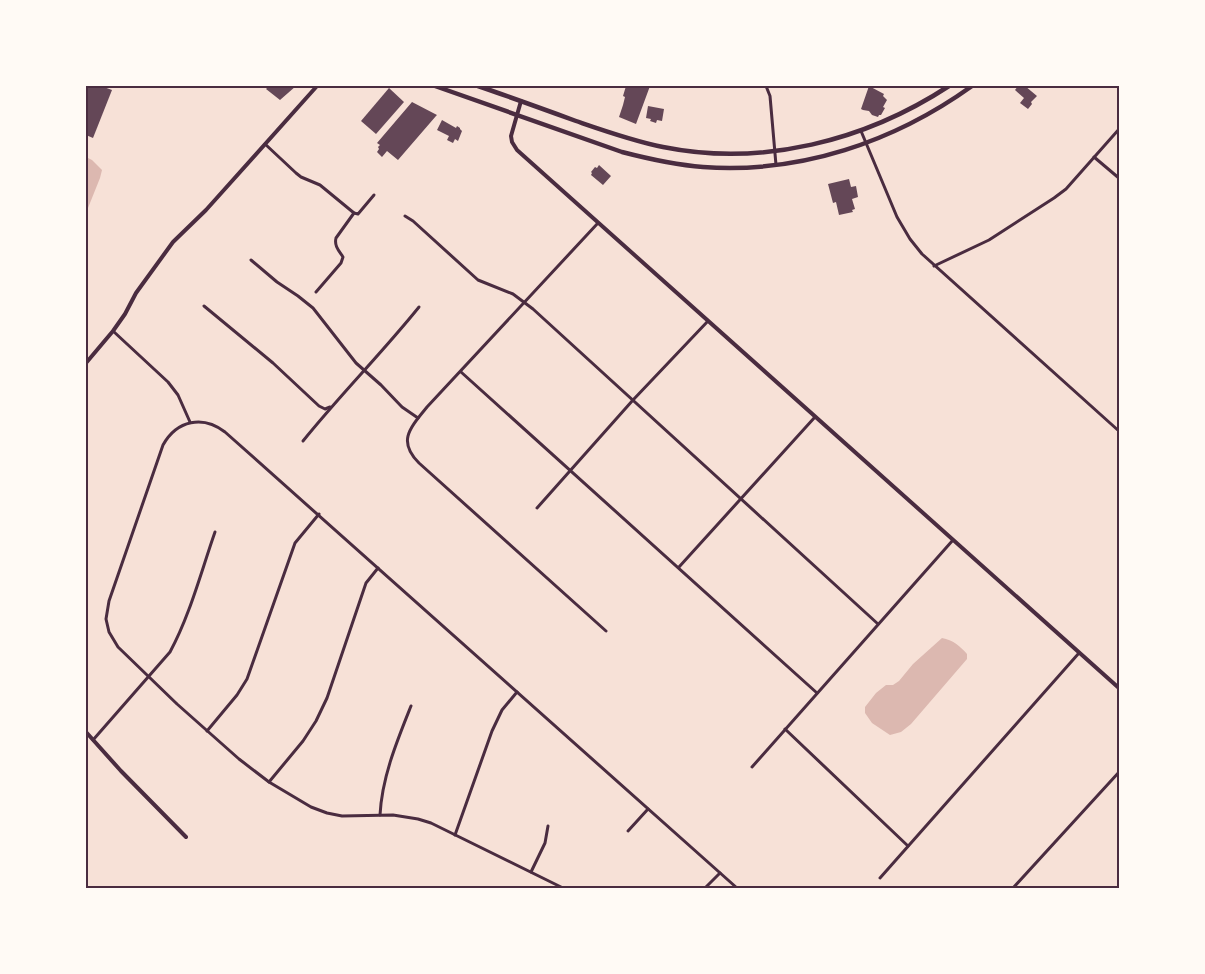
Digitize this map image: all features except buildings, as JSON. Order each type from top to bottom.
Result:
[{"type":"main road","points":[[435,86],[602,146],[668,162],[730,168],[776,165],[811,159],[879,139],[915,122],[972,86]]},
{"type":"main road","points":[[478,86],[639,142],[709,153],[775,151],[819,143],[861,130],[909,110],[949,86]]},
{"type":"main road","points":[[668,162],[670,148]]},
{"type":"street","points":[[86,363],[113,331],[136,293],[173,242],[206,210],[317,86]]},
{"type":"street","points":[[766,86],[770,96],[776,165]]},
{"type":"street","points":[[521,101],[511,136],[517,150],[1119,689]]},
{"type":"street","points":[[934,266],[1006,230],[1054,198],[1069,185],[1119,128]]},
{"type":"street","points":[[861,130],[889,201],[903,228],[917,247],[934,266],[1119,432]]},
{"type":"street","points":[[265,144],[301,177],[320,185],[354,213]]},
{"type":"street","points":[[1094,157],[1119,179]]},
{"type":"street","points":[[316,292],[341,263],[343,256],[335,245],[336,238],[354,213],[358,213],[374,195]]},
{"type":"street","points":[[405,216],[478,280],[513,294],[558,331],[878,624]]},
{"type":"street","points":[[598,223],[418,418],[407,437],[408,449],[414,458],[606,631]]},
{"type":"street","points":[[251,260],[313,308],[356,363],[402,407],[418,418]]},
{"type":"street","points":[[204,306],[273,363],[320,406],[326,408],[331,406]]},
{"type":"street","points":[[303,441],[418,307]]},
{"type":"street","points":[[537,507],[708,321]]},
{"type":"street","points":[[113,331],[175,390],[190,423]]},
{"type":"street","points":[[461,372],[817,693]]},
{"type":"street","points":[[679,567],[815,417]]},
{"type":"street","points":[[563,888],[431,823],[393,815],[342,816],[308,805],[269,782],[207,731],[126,656],[112,640],[106,611],[163,445],[176,429],[190,423],[200,422],[220,428],[737,888]]},
{"type":"street","points":[[207,731],[247,679],[295,543],[319,514]]},
{"type":"street","points":[[93,740],[170,652],[177,639],[215,532]]},
{"type":"street","points":[[752,766],[953,540]]},
{"type":"street","points":[[269,782],[303,741],[316,721],[327,698],[366,583],[378,568]]},
{"type":"street","points":[[880,878],[1078,653]]},
{"type":"street","points":[[455,835],[495,725],[502,710],[517,692]]},
{"type":"street","points":[[380,815],[386,777],[411,706]]},
{"type":"street","points":[[785,729],[908,846]]},
{"type":"street","points":[[86,732],[186,837]]},
{"type":"street","points":[[1013,888],[1119,771]]},
{"type":"street","points":[[628,831],[648,809]]},
{"type":"street","points":[[531,873],[545,843],[548,826]]},
{"type":"street","points":[[705,888],[720,873]]},
{"type":"shaded area","points":[[86,157],[102,170],[86,213]]},
{"type":"shaded area","points":[[942,638],[959,646],[967,654],[967,659],[911,724],[901,732],[890,735],[872,723],[865,713],[865,707],[876,693],[886,685],[893,685],[899,681],[913,664]]}]
